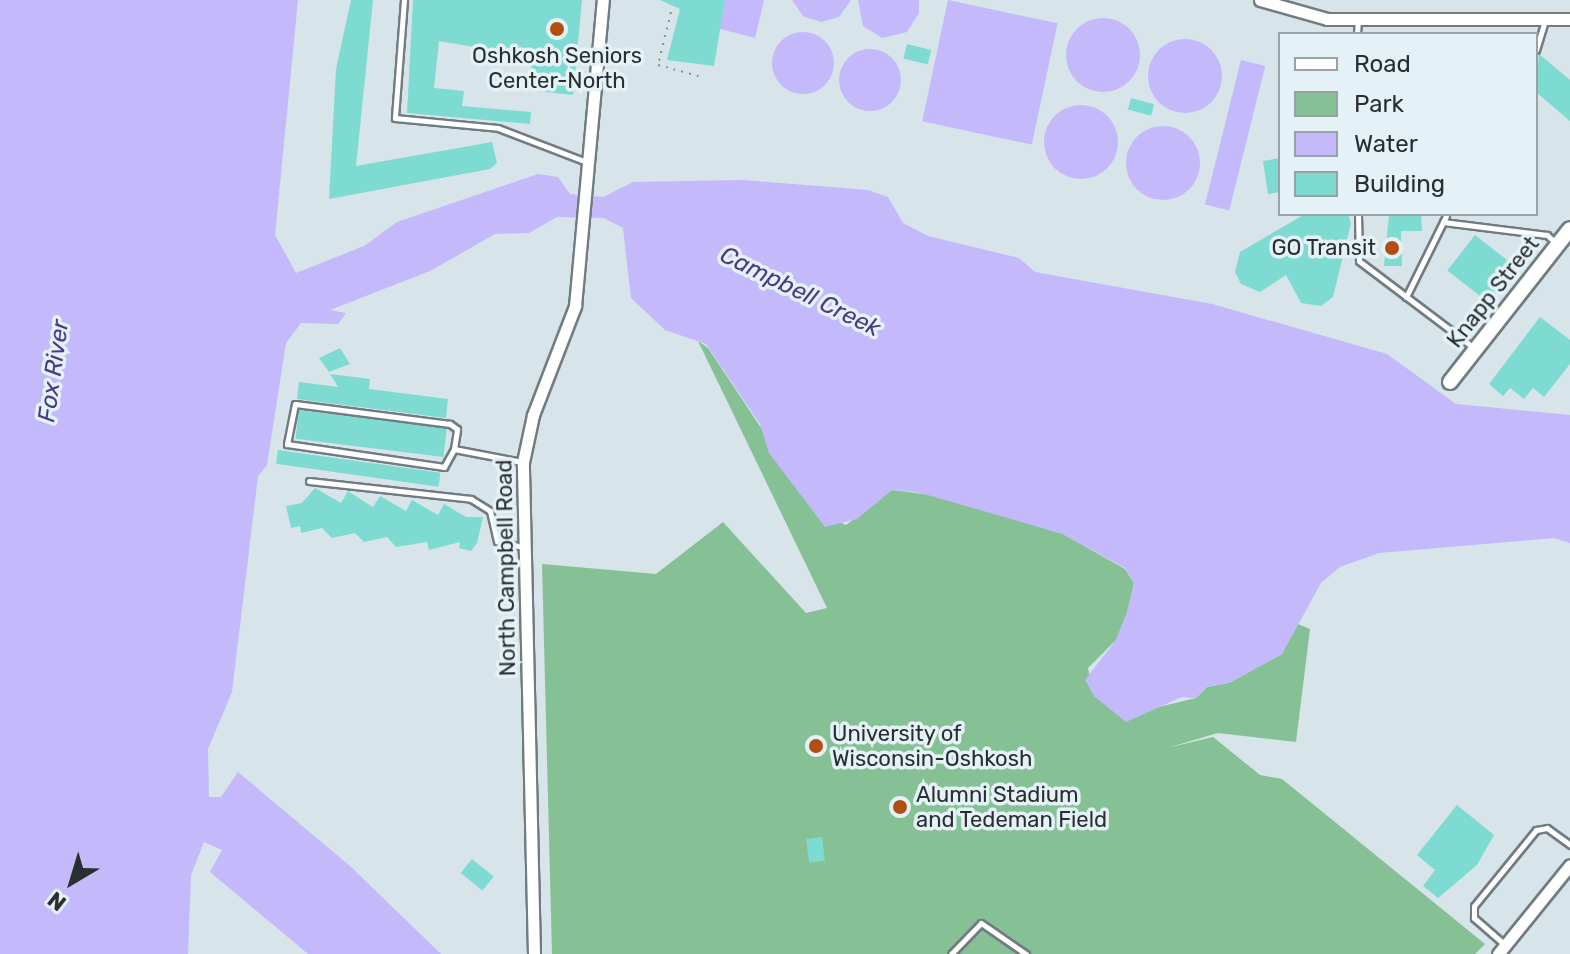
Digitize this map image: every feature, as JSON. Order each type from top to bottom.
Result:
[{"type":"street","name":"North Campbell Road","points":[[534,954],[523,462],[533,415],[570,327],[584,218],[603,0]]},
{"type":"street","points":[[1260,0],[1318,17],[1358,20],[1570,19]]},
{"type":"street","name":"Knapp Street","points":[[1450,382],[1570,229]]},
{"type":"street","points":[[1502,949],[1570,865]]},
{"type":"lane","points":[[404,0],[395,118],[498,128],[589,163]]},
{"type":"lane","points":[[1538,43],[1545,19]]},
{"type":"lane","points":[[1357,32],[1358,20]]},
{"type":"lane","points":[[1358,216],[1359,261],[1475,349]]},
{"type":"lane","points":[[1406,297],[1444,219],[1547,235],[1558,244]]},
{"type":"lane","points":[[295,404],[450,424],[457,429],[454,449],[444,467],[287,444],[295,404]]},
{"type":"lane","points":[[454,449],[523,462]]},
{"type":"lane","points":[[309,481],[471,499],[490,511],[497,541],[524,547]]},
{"type":"lane","points":[[1502,949],[1474,918],[1474,906],[1536,830],[1547,828],[1570,845]]},
{"type":"lane","points":[[951,954],[981,923],[1026,954]]},
{"type":"path","points":[[671,12],[658,65],[702,77]]},
{"type":"path","points":[[668,22],[676,25]]},
{"type":"green space","name":"University of Wisconsin-Oshkosh","points":[[698,341],[708,348],[817,512],[846,525],[892,490],[940,496],[1063,534],[1125,569],[1134,583],[1127,613],[1116,640],[1088,668],[1094,696],[1121,716],[1196,698],[1207,687],[1229,683],[1282,654],[1295,623],[1310,629],[1296,742],[1218,733],[1167,748],[1213,737],[1260,775],[1282,779],[1485,944],[1475,954],[552,954],[542,564],[656,574],[723,522],[806,613],[827,608]]},
{"type":"water","points":[[0,0],[298,0],[275,235],[296,273],[364,246],[397,222],[538,174],[558,177],[570,194],[603,197],[633,182],[742,180],[868,190],[888,197],[903,223],[928,236],[1019,258],[1035,272],[1212,304],[1387,354],[1456,404],[1570,415],[1570,543],[1554,538],[1379,553],[1340,567],[1321,583],[1282,654],[1229,683],[1207,687],[1196,698],[1182,697],[1126,722],[1094,696],[1085,680],[1116,640],[1127,613],[1134,583],[1125,568],[1063,534],[917,492],[892,490],[857,519],[825,527],[769,453],[760,424],[706,344],[665,330],[631,298],[623,228],[604,218],[557,217],[529,233],[495,234],[430,271],[330,310],[346,313],[338,324],[301,323],[286,343],[267,465],[258,476],[232,692],[208,749],[209,797],[221,797],[238,772],[350,866],[441,954],[308,954],[210,872],[222,850],[204,842],[191,875],[188,954],[0,954]]},
{"type":"water","points":[[725,0],[764,0],[755,38],[717,28]]},
{"type":"water","points":[[792,0],[851,0],[839,17],[821,22],[803,16]]},
{"type":"water","points":[[858,0],[919,0],[919,13],[907,32],[882,38],[863,26]]},
{"type":"water","points":[[948,0],[1058,23],[1032,145],[922,121]]},
{"type":"water","points":[[1103,18],[1117,21],[1129,29],[1137,41],[1140,55],[1137,69],[1129,81],[1117,89],[1103,92],[1089,89],[1077,81],[1069,69],[1066,55],[1069,41],[1077,29],[1089,21]]},
{"type":"water","points":[[803,32],[815,34],[825,41],[832,51],[832,75],[825,85],[815,92],[803,94],[791,92],[781,85],[774,75],[772,63],[774,51],[781,41],[791,34]]},
{"type":"water","points":[[1185,39],[1199,42],[1211,50],[1219,62],[1222,76],[1219,90],[1211,102],[1199,110],[1185,113],[1171,110],[1159,102],[1151,90],[1148,76],[1151,62],[1159,50],[1171,42]]},
{"type":"water","points":[[870,49],[882,51],[892,58],[899,68],[899,92],[892,102],[882,109],[870,111],[858,109],[848,102],[841,92],[839,80],[841,68],[848,58],[858,51]]},
{"type":"water","points":[[1241,60],[1265,66],[1229,211],[1205,205]]},
{"type":"water","points":[[1081,105],[1095,108],[1107,116],[1115,128],[1118,142],[1115,156],[1107,168],[1095,176],[1081,179],[1067,176],[1055,168],[1047,156],[1044,142],[1047,128],[1055,116],[1067,108]]},
{"type":"water","points":[[1163,126],[1177,129],[1189,137],[1197,149],[1200,163],[1197,177],[1189,189],[1177,197],[1163,200],[1149,197],[1137,189],[1129,177],[1126,163],[1129,149],[1137,137],[1149,129]]},
{"type":"building","points":[[351,0],[373,0],[356,166],[492,142],[497,163],[490,169],[329,199],[336,69]]},
{"type":"building","points":[[413,0],[582,0],[573,95],[529,90],[532,57],[439,41],[434,88],[464,91],[462,106],[531,112],[530,124],[407,113]]},
{"type":"building","points":[[660,0],[725,0],[714,66],[667,60],[680,9]]},
{"type":"building","points":[[907,44],[931,50],[928,65],[903,59]]},
{"type":"building","points":[[1539,54],[1570,80],[1570,121],[1538,94]]},
{"type":"building","points":[[1131,98],[1154,104],[1151,116],[1128,110]]},
{"type":"building","points":[[1278,158],[1278,192],[1268,194],[1263,161]]},
{"type":"building","points":[[1302,216],[1349,216],[1351,223],[1333,297],[1321,306],[1301,303],[1286,275],[1260,292],[1241,284],[1235,272],[1240,252]]},
{"type":"building","name":"GO Transit","points":[[1389,216],[1421,216],[1422,231],[1401,231],[1402,266],[1384,266]]},
{"type":"building","points":[[1475,235],[1517,268],[1489,303],[1447,270]]},
{"type":"building","points":[[1540,317],[1570,340],[1570,364],[1544,397],[1533,388],[1524,399],[1510,388],[1503,396],[1489,384]]},
{"type":"building","points":[[340,348],[350,364],[329,372],[319,358]]},
{"type":"building","points":[[330,374],[370,379],[369,389],[448,399],[446,418],[297,399],[299,382],[338,387]]},
{"type":"building","points":[[299,410],[447,428],[443,457],[295,439]]},
{"type":"building","points":[[278,450],[440,473],[438,487],[276,464]]},
{"type":"building","points":[[315,488],[341,503],[348,491],[373,507],[380,496],[406,511],[412,500],[438,515],[444,504],[466,517],[483,517],[477,543],[471,551],[459,548],[460,542],[429,550],[427,542],[396,547],[387,537],[364,542],[355,533],[332,538],[322,528],[301,533],[300,526],[291,528],[286,506],[302,503]]},
{"type":"building","points":[[1457,805],[1494,835],[1477,865],[1438,898],[1423,886],[1435,870],[1417,855]]},
{"type":"building","points":[[822,837],[825,861],[809,863],[806,839]]},
{"type":"building","points":[[472,859],[494,877],[482,891],[461,873]]},
{"type":"place","name":"Oshkosh Seniors Center-North","points":[[557,29]]},
{"type":"place","name":"GO Transit","points":[[1392,248]]},
{"type":"place","name":"University of Wisconsin-Oshkosh","points":[[816,746]]},
{"type":"place","name":"Alumni Stadium and Tedeman Field","points":[[900,807]]},
{"type":"water label","name":"Campbell Creek","points":[[800,292]]},
{"type":"water label","name":"Fox River","points":[[54,371]]}]
